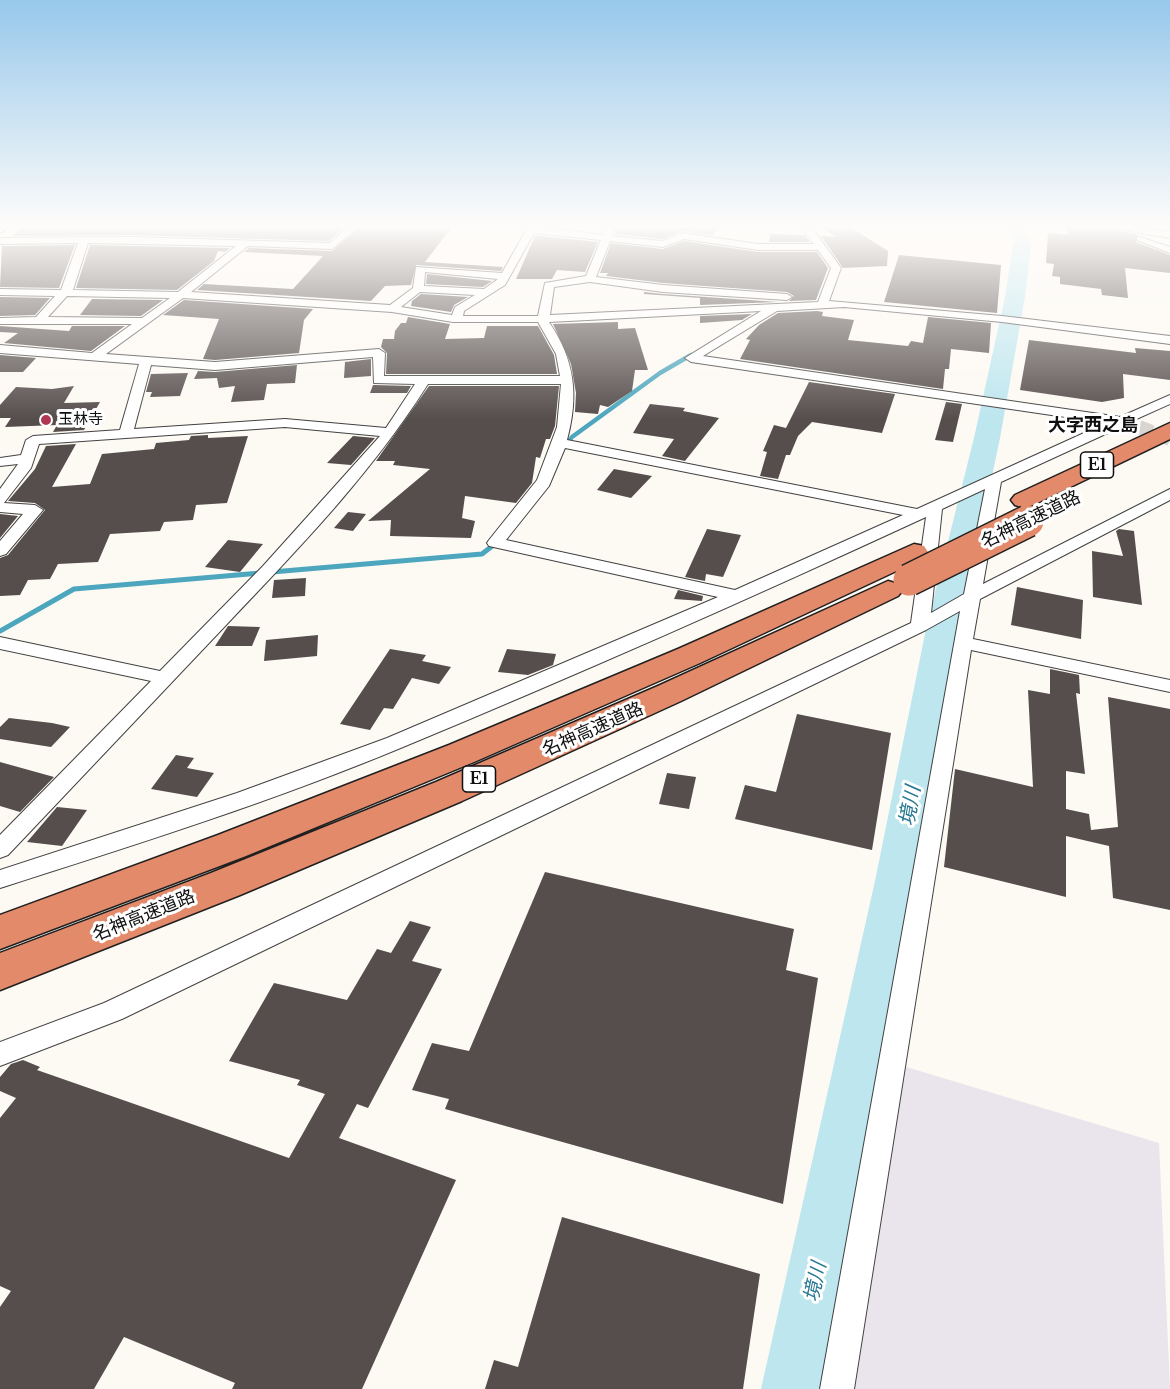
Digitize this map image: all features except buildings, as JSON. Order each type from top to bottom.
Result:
[{"type":"highway","name":"名神高速道路","points":[[1026,511],[1170,430]]},
{"type":"highway","name":"名神高速道路","points":[[0,932],[266,851],[555,747],[674,678],[1026,511],[1170,451]]},
{"type":"highway","name":"名神高速道路","points":[[0,972],[266,851]]},
{"type":"street","points":[[39,320],[66,290]]},
{"type":"street","points":[[94,357],[187,290]]},
{"type":"street","points":[[392,309],[417,290]]},
{"type":"street","points":[[437,290],[487,292]]},
{"type":"street","points":[[457,319],[459,309],[490,290]]},
{"type":"street","points":[[548,290],[543,321],[556,337],[569,380],[567,414],[561,444],[541,487],[495,543],[737,596]]},
{"type":"street","points":[[659,290],[717,290],[823,303],[1002,319],[1170,340]]},
{"type":"street","points":[[823,303],[828,290]]},
{"type":"street","points":[[0,292],[181,295],[392,309],[457,319],[543,321],[775,308],[823,303]]},
{"type":"street","points":[[775,308],[691,358],[1124,421],[1139,427]]},
{"type":"street","points":[[0,321],[146,321]]},
{"type":"street","points":[[0,349],[215,366],[379,353],[378,380],[569,380]]},
{"type":"street","points":[[126,433],[146,361]]},
{"type":"street","points":[[0,849],[292,545],[362,468],[390,433],[423,381]]},
{"type":"street","points":[[0,879],[245,799],[394,743],[737,596],[993,482],[1170,399]]},
{"type":"street","points":[[0,499],[28,459],[33,440],[285,423],[390,433]]},
{"type":"street","points":[[561,444],[932,508]]},
{"type":"street","points":[[0,462],[28,459]]},
{"type":"street","points":[[837,1389],[963,643],[993,482]]},
{"type":"street","points":[[0,1054],[113,1011],[920,626],[1027,566],[1170,494]]},
{"type":"street","points":[[0,507],[35,510],[0,551]]},
{"type":"street","points":[[920,626],[932,508]]},
{"type":"street","points":[[0,643],[165,678]]},
{"type":"street","points":[[963,643],[1170,686]]},
{"type":"shaded area","points":[[893,1063],[1159,1143],[1170,1389],[836,1389]]},
{"type":"waterway","name":"境川","points":[[794,1389],[898,881],[943,629],[987,438],[1016,290]]},
{"type":"waterway","points":[[566,445],[572,437],[660,373],[691,355]]},
{"type":"waterway","points":[[0,631],[74,589],[482,554],[496,543]]},
{"type":"tunnel","points":[[1139,427],[1170,439]]},
{"type":"place","name":"玉林寺","points":[[46,420]]},
{"type":"district","name":"大字西之島","points":[[1093,426]]}]
